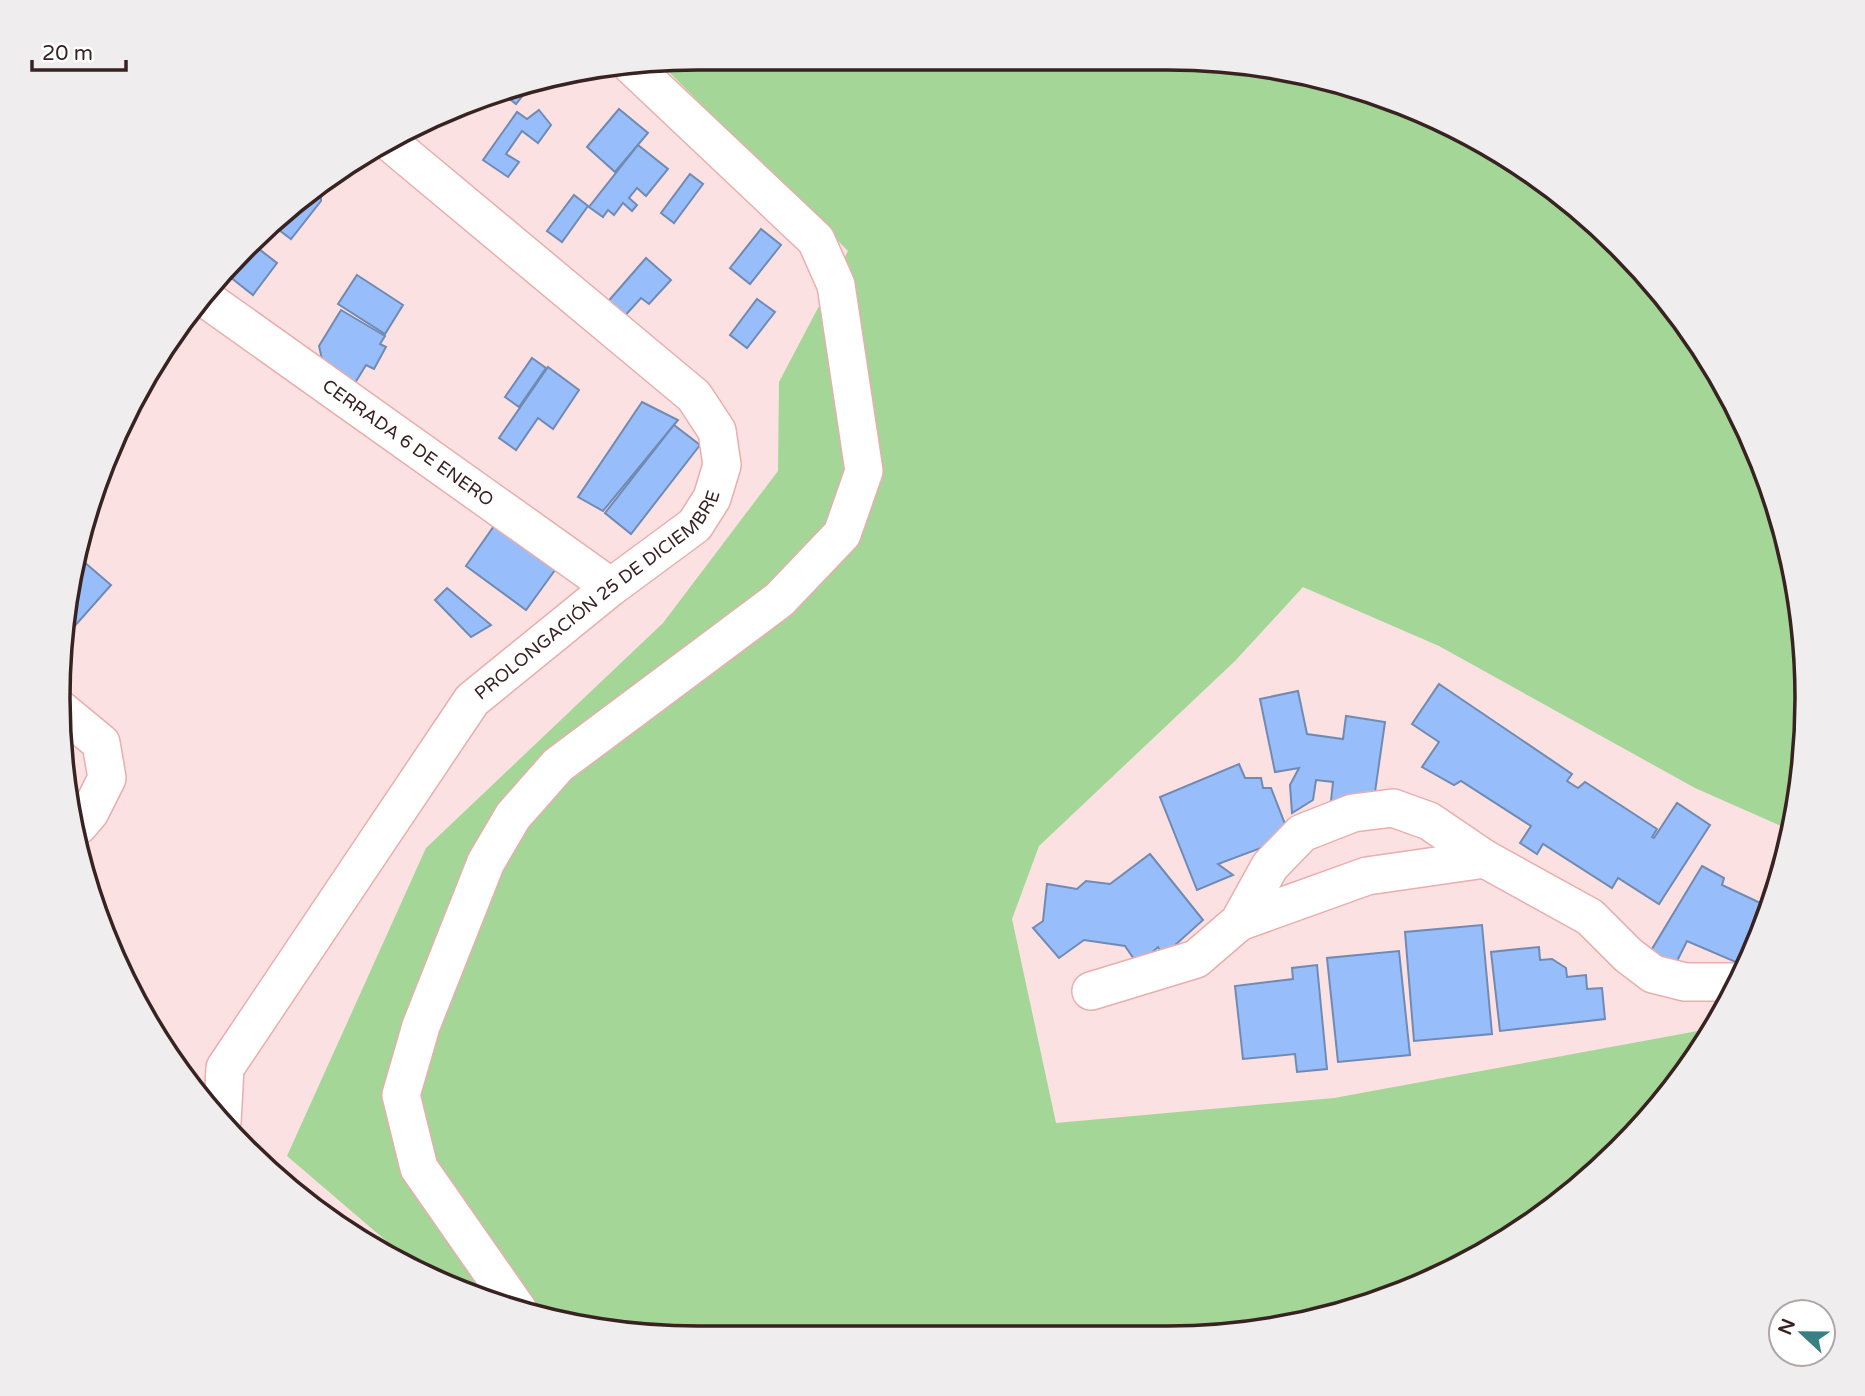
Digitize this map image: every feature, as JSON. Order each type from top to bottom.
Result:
[{"type":"street","points":[[509,1297],[419,1168],[401,1095],[421,1026],[486,862],[513,816],[558,765],[779,600],[842,534],[864,471],[836,285],[816,240],[639,73]]},
{"type":"street","name":"PROLONGACIÓN 25 DE DICIEMBRE","points":[[223,1108],[225,1068],[472,700],[611,587],[695,525],[712,498],[722,465],[717,431],[694,396],[396,148]]},
{"type":"street","name":"CERRADA 6 DE ENERO","points":[[211,303],[611,587]]},
{"type":"street","points":[[70,717],[101,743],[107,778],[82,821]]},
{"type":"street","points":[[1091,991],[1196,959],[1238,922],[1270,866],[1302,833],[1353,813],[1393,808],[1429,821],[1485,859],[1590,917],[1628,955],[1653,974],[1685,982],[1727,982]]},
{"type":"street","points":[[1238,922],[1367,876],[1485,859]]},
{"type":"green space","points":[[668,71],[1208,71],[1249,75],[1330,91],[1369,103],[1445,135],[1516,176],[1581,226],[1611,254],[1639,284],[1689,349],[1711,384],[1747,458],[1774,535],[1783,575],[1794,657],[1795,698],[1790,780],[1782,826],[1695,788],[1439,646],[1303,587],[1235,661],[1039,846],[1012,919],[1056,1123],[1334,1098],[1699,1031],[1665,1080],[1611,1142],[1581,1170],[1516,1220],[1445,1261],[1369,1293],[1330,1305],[1249,1321],[1167,1326],[657,1325],[616,1321],[535,1305],[496,1293],[420,1261],[393,1247],[287,1156],[426,848],[663,623],[778,471],[779,382],[848,251]]},
{"type":"building","points":[[524,95],[516,104],[510,99]]},
{"type":"building","points":[[619,109],[648,133],[615,172],[587,147]]},
{"type":"building","points":[[539,110],[551,125],[538,143],[522,131],[506,154],[519,162],[508,177],[483,160],[517,112],[527,119]]},
{"type":"building","points":[[638,145],[668,169],[646,196],[637,188],[629,198],[637,205],[632,211],[623,203],[614,215],[608,210],[603,217],[589,207]]},
{"type":"building","points":[[690,174],[703,184],[674,223],[661,213]]},
{"type":"building","points":[[574,195],[588,206],[562,242],[547,231]]},
{"type":"building","points":[[321,196],[321,201],[291,239],[279,230]]},
{"type":"building","points":[[761,229],[781,245],[750,284],[730,268]]},
{"type":"building","points":[[259,249],[277,263],[253,295],[232,278]]},
{"type":"building","points":[[646,258],[671,280],[649,304],[641,298],[621,320],[605,305]]},
{"type":"building","points":[[357,275],[403,305],[385,334],[338,304]]},
{"type":"building","points":[[757,299],[775,312],[747,348],[730,335]]},
{"type":"building","points":[[341,310],[385,336],[380,344],[386,347],[374,369],[366,365],[352,388],[325,372],[319,346]]},
{"type":"building","points":[[532,358],[546,368],[519,407],[505,397]]},
{"type":"building","points":[[548,367],[579,390],[553,429],[538,418],[516,450],[499,438]]},
{"type":"building","points":[[642,402],[678,420],[603,511],[578,497]]},
{"type":"building","points":[[674,425],[700,445],[631,534],[605,513]]},
{"type":"building","points":[[494,526],[555,570],[526,610],[466,566]]},
{"type":"building","points":[[85,563],[111,585],[74,627]]},
{"type":"building","points":[[447,588],[491,625],[471,637],[435,600]]},
{"type":"building","points":[[1439,684],[1572,774],[1567,781],[1578,788],[1585,782],[1657,829],[1652,837],[1654,838],[1677,803],[1710,825],[1659,904],[1618,878],[1612,888],[1543,844],[1537,854],[1520,843],[1531,826],[1461,781],[1454,785],[1422,767],[1439,742],[1412,724]]},
{"type":"building","points":[[1298,691],[1307,734],[1343,739],[1346,716],[1385,722],[1373,806],[1331,801],[1333,782],[1316,780],[1313,800],[1292,813],[1290,785],[1299,768],[1275,772],[1260,699]]},
{"type":"building","points":[[1239,764],[1245,778],[1261,778],[1263,788],[1271,788],[1290,837],[1218,864],[1233,875],[1197,890],[1160,797]]},
{"type":"building","points":[[1150,854],[1203,920],[1163,956],[1158,947],[1138,965],[1125,946],[1084,940],[1059,958],[1033,928],[1043,921],[1047,884],[1077,889],[1086,881],[1110,884]]},
{"type":"building","points":[[1702,866],[1724,878],[1722,885],[1761,903],[1736,962],[1687,941],[1673,969],[1649,954]]},
{"type":"building","points":[[1482,925],[1492,1034],[1414,1041],[1405,932]]},
{"type":"building","points":[[1539,947],[1540,960],[1552,959],[1566,968],[1567,977],[1586,975],[1587,989],[1602,988],[1605,1019],[1500,1031],[1491,952]]},
{"type":"building","points":[[1399,951],[1410,1055],[1338,1062],[1327,958]]},
{"type":"building","points":[[1317,965],[1327,1069],[1297,1072],[1295,1054],[1243,1059],[1235,986],[1293,979],[1292,968]]}]
